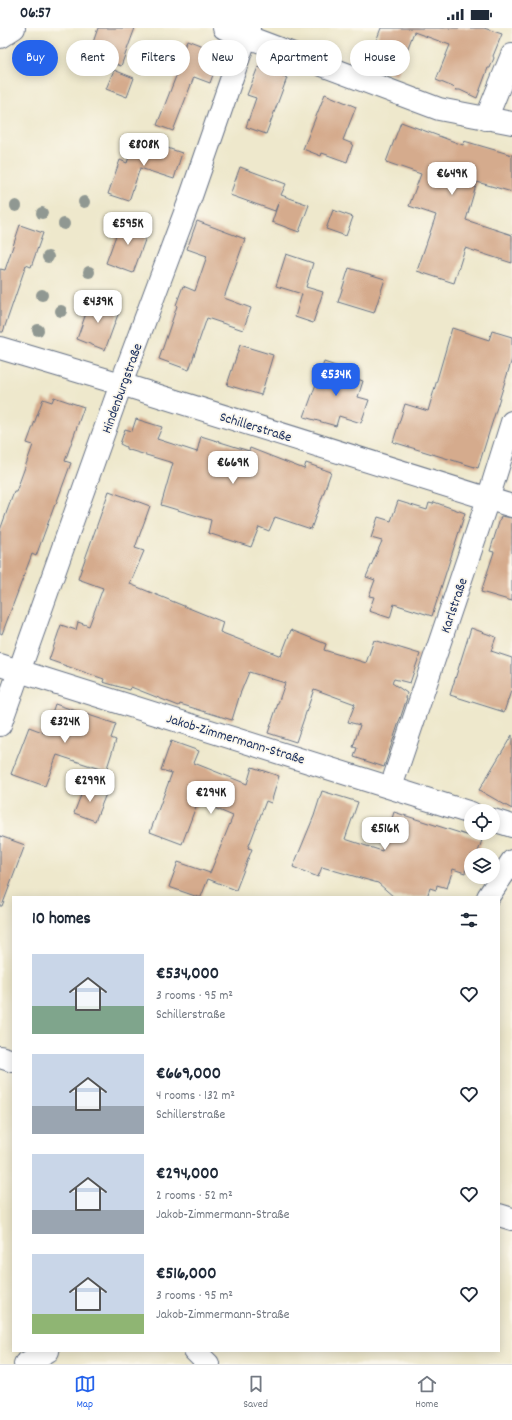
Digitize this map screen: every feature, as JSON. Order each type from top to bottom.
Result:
[{"type":"street","points":[[0,36],[14,28]]},
{"type":"street","points":[[224,28],[248,32],[439,109],[512,123]]},
{"type":"street","name":"Hindenburgstraße","points":[[0,725],[10,668],[122,384],[189,202],[248,32]]},
{"type":"street","points":[[486,118],[512,55]]},
{"type":"street","name":"Schillerstraße","points":[[0,348],[122,384],[512,506]]},
{"type":"street","name":"Karlstraße","points":[[392,787],[488,499],[512,422]]},
{"type":"street","name":"Jakob-Zimmermann-Straße","points":[[10,668],[464,811]]},
{"type":"street","points":[[500,822],[512,826]]},
{"type":"street","points":[[489,896],[512,861]]},
{"type":"street","points":[[0,1057],[12,1061]]},
{"type":"street","points":[[500,1215],[512,1219]]},
{"type":"street","points":[[25,1364],[46,1352]]},
{"type":"street","points":[[196,1352],[208,1364]]},
{"type":"building","points":[[98,28],[135,28],[131,40],[127,40],[127,50],[121,66],[119,65],[119,40],[94,40]]},
{"type":"building","points":[[381,28],[484,28],[502,34],[493,56],[494,58],[490,68],[488,68],[477,98],[436,80],[450,45],[414,32],[410,42],[410,40],[376,40]]},
{"type":"building","points":[[190,41],[198,44],[198,76],[213,76],[210,83],[194,77],[173,131],[157,125],[176,76],[190,76]]},
{"type":"building","points":[[119,72],[134,78],[127,97],[106,89],[111,76],[119,76]]},
{"type":"building","points":[[256,72],[256,76],[282,76],[287,78],[266,134],[246,127],[256,98],[247,95]]},
{"type":"building","points":[[325,94],[356,107],[343,140],[353,144],[347,162],[322,153],[321,156],[303,149]]},
{"type":"building","points":[[401,122],[463,145],[464,141],[512,155],[512,192],[477,182],[466,220],[512,235],[512,263],[465,248],[454,283],[417,271],[436,215],[409,206],[421,174],[386,162]]},
{"type":"building","points":[[135,139],[146,143],[147,141],[182,153],[174,179],[140,168],[129,201],[108,194],[120,160],[127,163]]},
{"type":"building","points":[[240,167],[286,184],[281,195],[309,205],[299,232],[272,222],[279,201],[275,211],[230,195]]},
{"type":"building","points":[[333,210],[353,217],[346,236],[326,229]]},
{"type":"building","points":[[122,219],[149,229],[133,273],[106,263]]},
{"type":"building","points":[[197,221],[245,239],[224,298],[251,308],[243,330],[207,318],[189,370],[159,359],[183,286],[195,291],[207,256],[187,249]]},
{"type":"building","points":[[20,225],[43,233],[31,267],[26,265],[3,332],[0,332],[0,269],[5,270]]},
{"type":"building","points":[[286,254],[313,263],[306,287],[323,292],[313,323],[295,317],[302,294],[276,286]]},
{"type":"building","points":[[349,268],[385,279],[374,313],[338,302]]},
{"type":"building","points":[[91,299],[120,309],[105,350],[77,339]]},
{"type":"building","points":[[452,328],[489,340],[492,331],[512,337],[512,359],[478,468],[393,442],[405,404],[428,411]]},
{"type":"building","points":[[240,345],[273,355],[261,395],[227,385]]},
{"type":"building","points":[[324,362],[353,372],[352,377],[363,381],[358,397],[369,400],[361,423],[339,416],[336,426],[304,417]]},
{"type":"building","points":[[54,397],[84,407],[65,461],[71,463],[36,556],[32,554],[2,634],[0,633],[0,530],[33,445],[27,443],[43,399],[52,402]]},
{"type":"building","points":[[136,419],[162,427],[157,439],[197,452],[201,436],[249,451],[250,448],[304,469],[306,463],[331,472],[311,529],[275,517],[269,531],[259,527],[251,547],[208,533],[211,520],[161,505],[173,463],[126,449],[126,447],[120,444],[125,429],[132,431]]},
{"type":"building","points":[[109,491],[150,506],[135,548],[144,551],[130,584],[223,622],[220,632],[281,656],[291,630],[326,644],[324,650],[366,663],[374,640],[420,654],[410,683],[394,679],[392,683],[407,693],[407,698],[384,767],[354,757],[357,748],[353,747],[360,725],[348,722],[355,704],[314,689],[296,742],[268,733],[285,683],[249,672],[232,720],[180,704],[179,706],[131,687],[130,690],[103,682],[104,679],[49,660],[61,625],[76,630],[78,622],[89,626],[103,588],[78,579]]},
{"type":"building","points":[[398,501],[427,510],[429,503],[433,504],[434,502],[465,513],[432,616],[394,604],[390,618],[369,611],[374,597],[369,596],[375,580],[366,577],[382,541],[371,538],[378,517],[391,521]]},
{"type":"building","points":[[501,516],[512,518],[512,601],[481,592],[494,552],[490,551]]},
{"type":"building","points":[[471,628],[496,637],[491,651],[512,658],[512,688],[504,712],[450,695]]},
{"type":"building","points":[[55,704],[116,724],[111,738],[116,740],[106,771],[57,755],[45,786],[11,774],[29,727],[45,733]]},
{"type":"building","points":[[512,735],[512,809],[479,790]]},
{"type":"building","points":[[171,741],[199,751],[194,763],[247,784],[252,767],[279,776],[271,803],[266,801],[248,848],[252,849],[236,890],[208,879],[201,896],[195,896],[169,887],[178,862],[210,873],[233,816],[198,801],[182,844],[150,832],[172,773],[161,770]]},
{"type":"building","points":[[85,785],[106,794],[95,821],[74,813]]},
{"type":"building","points":[[322,791],[358,802],[345,839],[382,851],[394,812],[464,834],[464,840],[482,840],[479,848],[464,848],[464,873],[453,869],[447,888],[437,885],[436,890],[430,888],[427,896],[393,896],[378,883],[322,867],[318,877],[293,867],[314,816]]},
{"type":"building","points":[[0,836],[25,845],[2,906],[0,906]]}]
